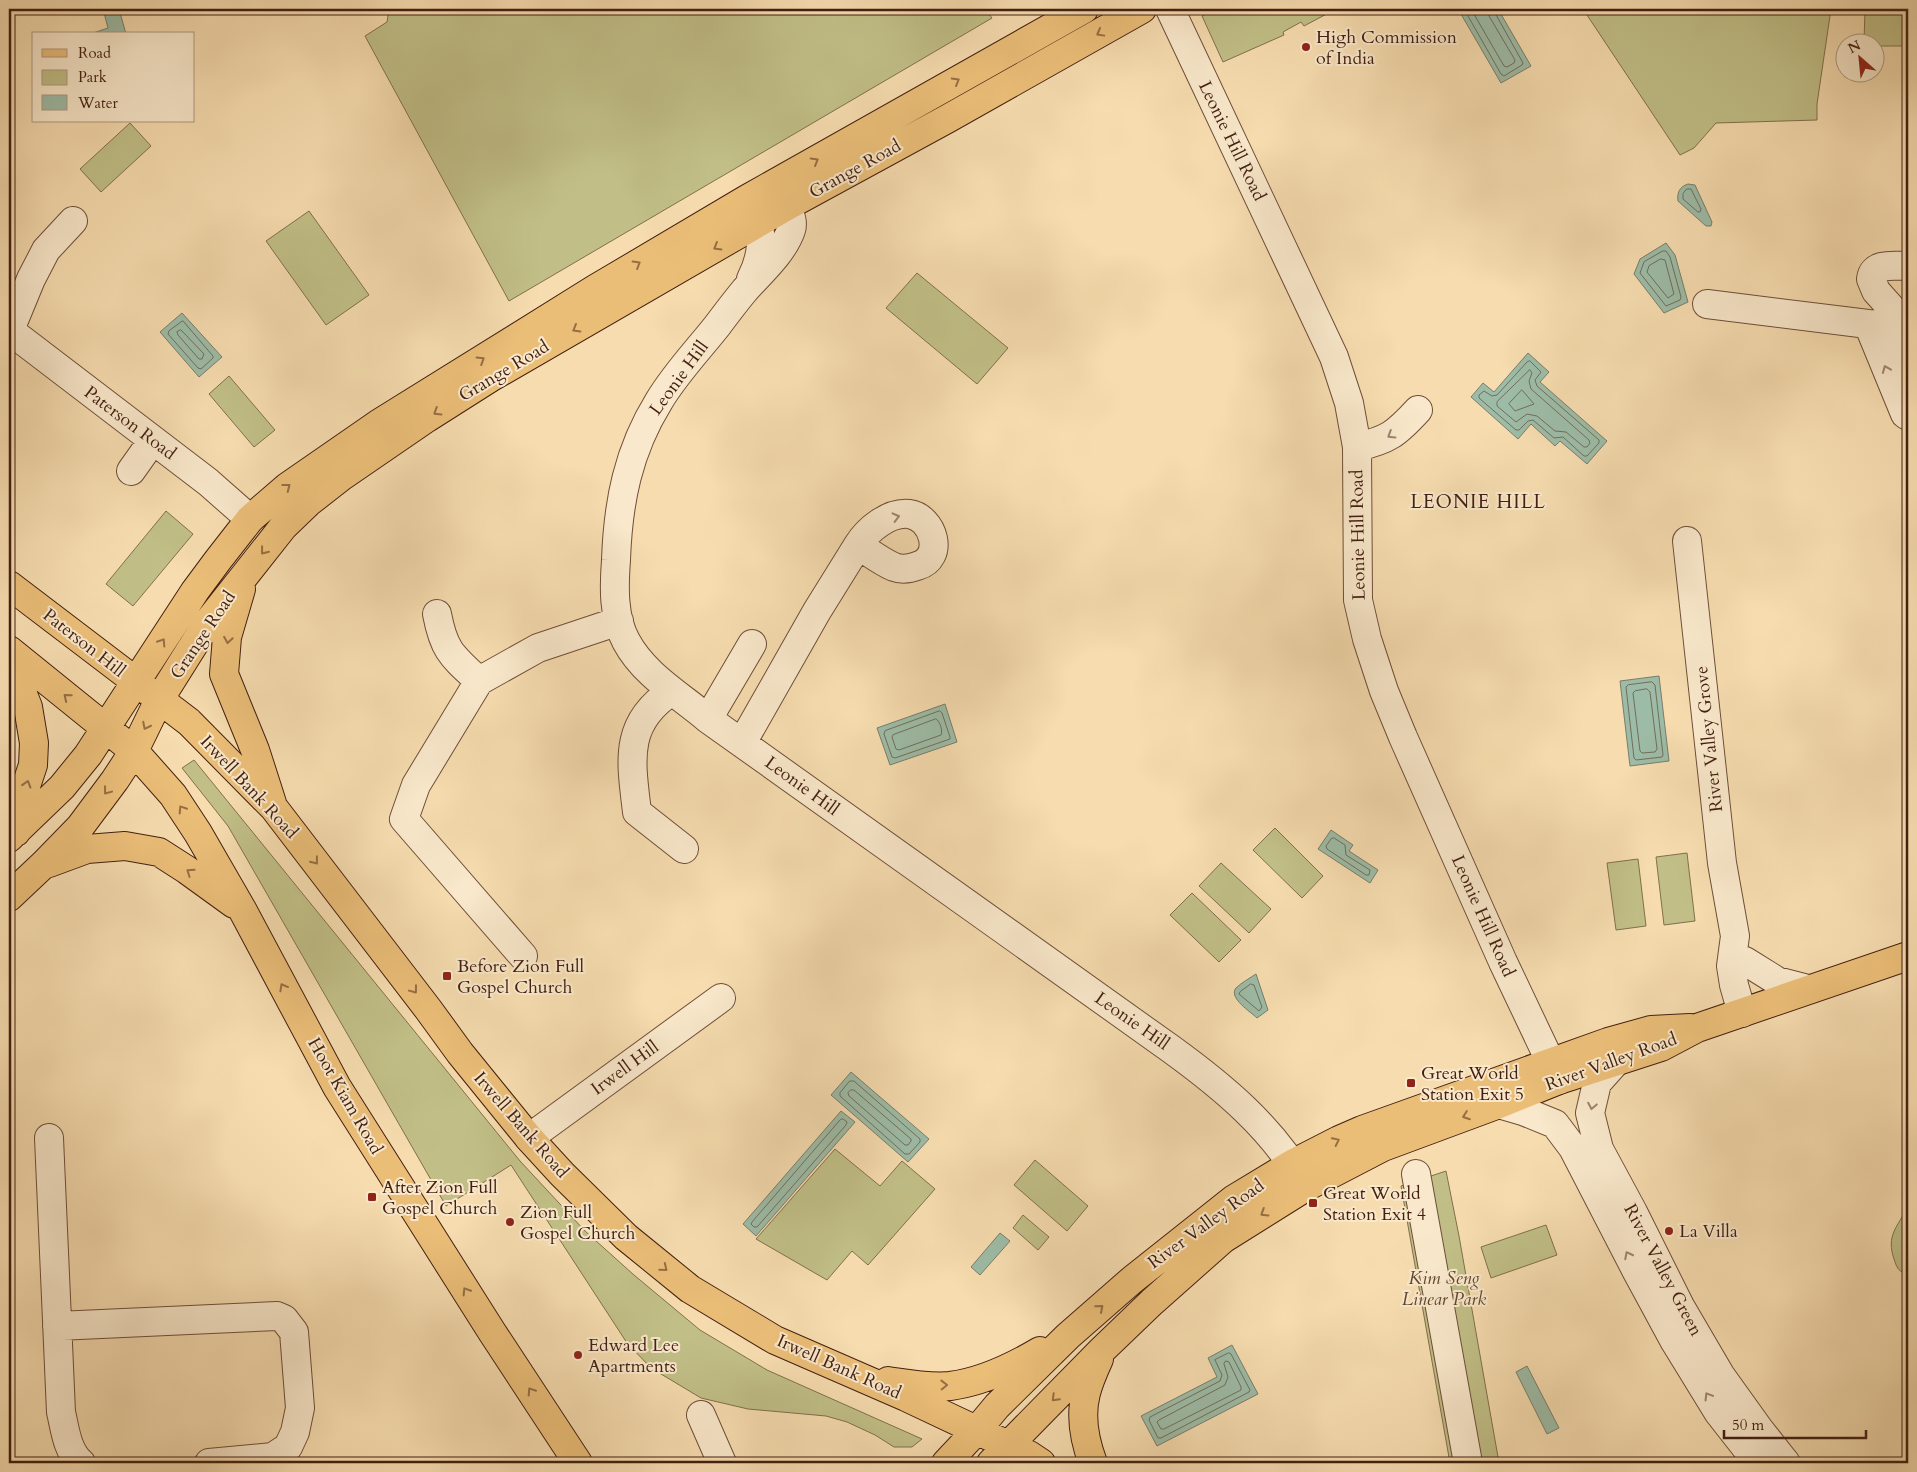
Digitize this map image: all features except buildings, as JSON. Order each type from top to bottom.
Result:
[{"type":"main road","name":"Grange Road","points":[[9,898],[80,827],[134,751],[159,700],[208,622],[283,527],[309,502],[427,418],[490,378],[759,223],[779,196],[1084,9]]},
{"type":"main road","name":"Grange Road","points":[[12,835],[62,787],[88,755],[195,591],[250,519],[294,481],[378,424],[595,289],[747,199],[779,196],[1142,9]]},
{"type":"main road","points":[[244,576],[227,637],[224,674],[255,750],[274,808]]},
{"type":"main road","name":"Paterson Hill","points":[[9,585],[159,700]]},
{"type":"main road","points":[[9,650],[134,751]]},
{"type":"main road","points":[[9,659],[28,707],[34,743],[33,765],[12,835]]},
{"type":"main road","name":"Irwell Bank Road","points":[[159,700],[189,722],[274,808],[428,1008],[460,1053],[529,1138],[626,1238],[690,1289],[775,1340],[977,1430],[999,1454],[1029,1455],[1041,1463]]},
{"type":"main road","name":"Hoot Kiam Road","points":[[134,751],[173,795],[198,833],[243,911],[337,1087],[492,1332],[578,1463]]},
{"type":"main road","points":[[44,864],[87,849],[125,846],[159,852],[243,911]]},
{"type":"main road","name":"River Valley Road","points":[[946,1463],[997,1406],[1068,1336],[1132,1280],[1234,1199],[1292,1164],[1362,1130],[1554,1071],[1614,1064],[1661,1047],[1697,1028],[1908,956]]},
{"type":"main road","name":"River Valley Road","points":[[999,1454],[1152,1302],[1223,1239],[1306,1187],[1383,1146],[1499,1104],[1608,1042],[1651,1030],[1697,1028]]},
{"type":"main road","points":[[861,1377],[913,1385],[950,1386],[971,1382],[1012,1368],[1068,1336]]},
{"type":"main road","points":[[1093,1463],[1087,1448],[1083,1423],[1086,1394],[1102,1350]]},
{"type":"street","name":"Leonie Hill Road","points":[[1170,9],[1334,357],[1349,403],[1356,447],[1358,600],[1367,638],[1384,691],[1403,737],[1554,1071]]},
{"type":"street","name":"Leonie Hill","points":[[779,196],[791,217],[792,229],[766,270],[746,289],[659,400],[637,441],[625,480],[617,526],[614,587],[619,621],[626,641],[642,665],[708,719],[1193,1065],[1241,1104],[1292,1164],[1306,1187]]},
{"type":"street","name":"Leonie Hill","points":[[746,289],[758,266],[761,241],[759,223],[747,199]]},
{"type":"street","points":[[9,330],[46,250],[73,221]]},
{"type":"street","points":[[1908,266],[1890,265],[1877,268],[1871,275],[1871,279],[1876,291],[1908,327]]},
{"type":"street","points":[[1707,304],[1884,325],[1908,358]]},
{"type":"street","points":[[1868,324],[1907,414]]},
{"type":"street","name":"Paterson Road","points":[[9,330],[208,482],[250,519]]},
{"type":"street","points":[[1356,447],[1380,442],[1402,428],[1418,410]]},
{"type":"street","points":[[131,471],[153,440]]},
{"type":"street","name":"River Valley Grove","points":[[1687,541],[1722,863],[1735,936],[1731,966],[1734,985],[1749,1011]]},
{"type":"street","points":[[742,742],[816,611],[858,544]]},
{"type":"street","points":[[437,614],[441,636],[452,656],[479,681]]},
{"type":"street","points":[[523,956],[404,819],[416,785],[479,681],[538,648],[619,621]]},
{"type":"street","points":[[708,719],[752,644]]},
{"type":"street","points":[[672,691],[651,707],[635,735],[632,764],[637,812],[684,849]]},
{"type":"street","name":"River Valley Grove","points":[[1735,936],[1741,946],[1745,962],[1749,1011]]},
{"type":"street","points":[[1745,962],[1777,981],[1808,989]]},
{"type":"street","name":"Irwell Hill","points":[[529,1138],[721,998]]},
{"type":"street","name":"River Valley Green","points":[[1614,1064],[1597,1083],[1590,1113],[1600,1149],[1634,1212],[1680,1306],[1712,1361],[1759,1430],[1786,1463]]},
{"type":"street","name":"River Valley Green","points":[[1499,1104],[1555,1124],[1573,1148],[1675,1342],[1718,1412],[1758,1463]]},
{"type":"street","points":[[49,1138],[61,1412],[68,1445],[76,1459],[81,1463]]},
{"type":"street","points":[[1416,1174],[1468,1463]]},
{"type":"street","points":[[57,1326],[277,1316],[284,1319],[294,1332],[300,1408],[295,1432],[288,1447],[273,1457],[209,1463]]},
{"type":"street","points":[[701,1415],[722,1463]]},
{"type":"green space","points":[[389,9],[985,9],[992,18],[509,301],[365,36],[387,22]]},
{"type":"green space","points":[[1215,9],[1336,9],[1304,26],[1301,22],[1283,32],[1284,35],[1223,62],[1202,16]]},
{"type":"green space","points":[[1583,9],[1831,9],[1817,104],[1817,120],[1716,123],[1694,148],[1680,155]]},
{"type":"green space","points":[[1865,9],[1908,9],[1908,46],[1884,46],[1884,32],[1864,32]]},
{"type":"green space","points":[[130,123],[151,146],[101,192],[80,169]]},
{"type":"green space","points":[[309,211],[369,295],[326,325],[266,241]]},
{"type":"green space","points":[[917,273],[1008,348],[977,384],[886,308]]},
{"type":"green space","points":[[229,376],[275,430],[254,447],[209,394]]},
{"type":"green space","points":[[166,511],[193,534],[133,606],[106,584]]},
{"type":"green space","points":[[194,760],[520,1161],[585,1231],[700,1330],[767,1370],[922,1439],[912,1447],[894,1447],[875,1435],[847,1422],[826,1416],[748,1409],[701,1398],[651,1368],[627,1343],[511,1165],[446,1206],[228,826],[182,768]]},
{"type":"green space","points":[[1275,828],[1323,876],[1302,898],[1253,850]]},
{"type":"green space","points":[[1687,853],[1695,921],[1664,925],[1656,857]]},
{"type":"green space","points":[[1638,859],[1646,926],[1616,930],[1607,863]]},
{"type":"green space","points":[[1221,863],[1271,909],[1249,933],[1199,886]]},
{"type":"green space","points":[[1192,893],[1241,940],[1219,962],[1170,915]]},
{"type":"green space","points":[[835,1149],[880,1186],[902,1161],[935,1189],[868,1265],[852,1251],[827,1280],[756,1239]]},
{"type":"green space","points":[[1035,1160],[1088,1206],[1067,1231],[1014,1185]]},
{"type":"green space","name":"Kim Seng Linear Park","points":[[1446,1171],[1498,1457],[1506,1463],[1450,1463],[1401,1186]]},
{"type":"green space","points":[[1908,1207],[1908,1271],[1902,1272],[1895,1263],[1891,1244],[1894,1232]]},
{"type":"green space","points":[[1023,1215],[1049,1237],[1038,1250],[1013,1228]]},
{"type":"green space","points":[[1546,1225],[1557,1255],[1491,1278],[1481,1247]]},
{"type":"water","points":[[103,9],[119,9],[125,32],[96,32],[108,28]]},
{"type":"water","points":[[1458,9],[1498,9],[1531,66],[1501,83]]},
{"type":"water","points":[[1688,184],[1695,185],[1712,222],[1711,226],[1706,226],[1678,201],[1679,191]]},
{"type":"water","points":[[1666,243],[1675,255],[1688,302],[1664,313],[1634,274],[1640,259]]},
{"type":"water","points":[[182,313],[222,357],[199,377],[160,332]]},
{"type":"water","points":[[1528,353],[1549,372],[1540,382],[1607,441],[1587,464],[1560,441],[1555,446],[1531,424],[1518,439],[1471,397],[1483,383],[1494,392]]},
{"type":"water","points":[[1659,676],[1669,761],[1630,766],[1620,681]]},
{"type":"water","points":[[945,704],[957,742],[890,765],[877,728]]},
{"type":"water","points":[[1331,830],[1353,845],[1349,851],[1378,870],[1370,883],[1318,849]]},
{"type":"water","points":[[1256,974],[1268,1010],[1257,1018],[1238,1000],[1234,992],[1238,986]]},
{"type":"water","points":[[851,1072],[929,1139],[908,1162],[831,1095]]},
{"type":"water","points":[[841,1111],[855,1122],[756,1236],[743,1224]]},
{"type":"water","points":[[1000,1233],[1010,1241],[980,1275],[971,1267]]},
{"type":"water","points":[[1232,1345],[1258,1394],[1157,1446],[1141,1416],[1217,1377],[1208,1358]]},
{"type":"water","points":[[1527,1366],[1559,1428],[1547,1434],[1516,1372]]},
{"type":"place","name":"High Commission of India","points":[[1306,47]]},
{"type":"place","name":"Before Zion Full Gospel Church","points":[[447,976]]},
{"type":"place","name":"Great World Station Exit 5","points":[[1411,1083]]},
{"type":"place","name":"After Zion Full Gospel Church","points":[[372,1197]]},
{"type":"place","name":"Great World Station Exit 4","points":[[1313,1203]]},
{"type":"place","name":"Zion Full Gospel Church","points":[[510,1222]]},
{"type":"place","name":"La Villa","points":[[1669,1231]]},
{"type":"place","name":"Edward Lee Apartments","points":[[578,1355]]},
{"type":"district","name":"LEONIE HILL","points":[[1478,502]]}]
